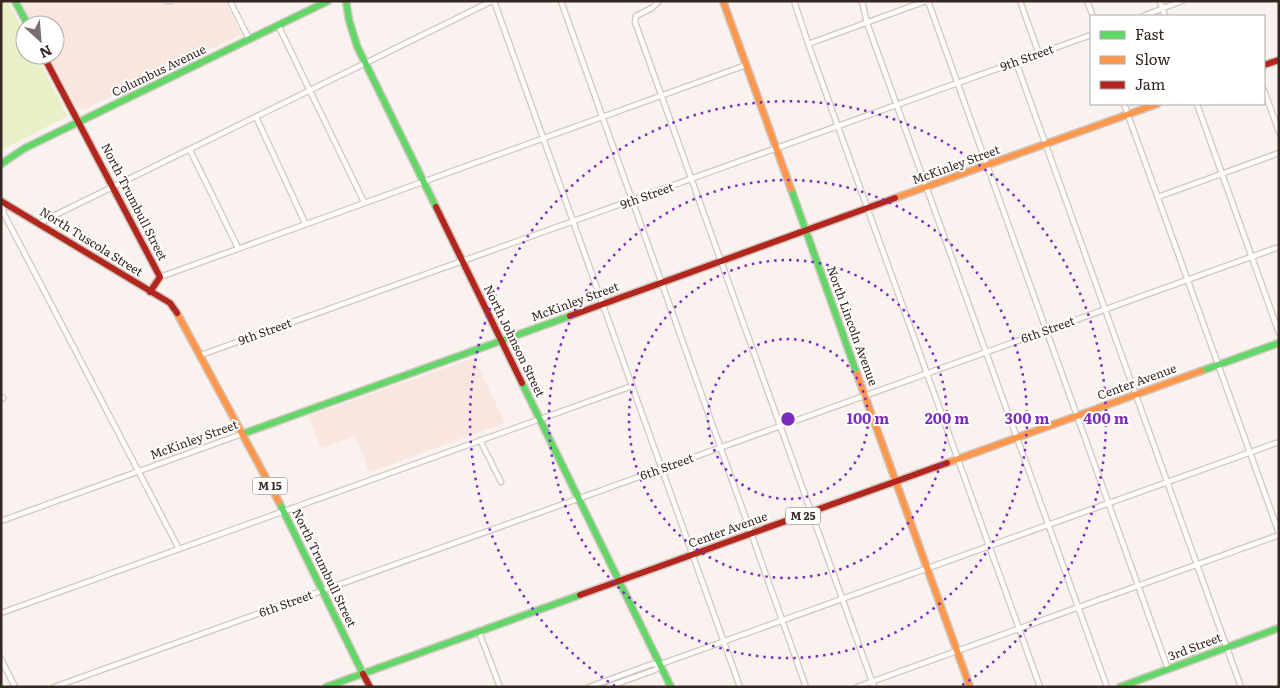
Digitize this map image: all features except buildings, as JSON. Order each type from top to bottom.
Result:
[{"type":"main road","points":[[15,1],[23,15]]},
{"type":"main road","name":"Columbus Avenue","points":[[1,164],[11,156],[79,122],[328,1]]},
{"type":"main road","name":"North Johnson Street","points":[[346,1],[353,35],[366,63],[672,687]]},
{"type":"main road","name":"North Lincoln Avenue","points":[[723,1],[970,687]]},
{"type":"main road","points":[[1265,66],[1279,60]]},
{"type":"main road","name":"North Trumbull Street","points":[[48,65],[160,277],[150,292]]},
{"type":"main road","name":"McKinley Street","points":[[242,434],[1154,105]]},
{"type":"main road","name":"North Tuscola Street","points":[[2,201],[170,303]]},
{"type":"main road","name":"North Trumbull Street","points":[[170,303],[180,316],[284,512],[370,687]]},
{"type":"main road","name":"Center Avenue","points":[[326,687],[1279,343]]},
{"type":"main road","name":"3rd Street","points":[[1120,687],[1279,628]]},
{"type":"street","points":[[230,1],[249,39]]},
{"type":"street","points":[[39,223],[493,1],[740,687]]},
{"type":"street","points":[[561,1],[806,687]]},
{"type":"street","points":[[659,1],[652,8],[636,16],[635,22],[874,687]]},
{"type":"street","points":[[794,1],[1040,687]]},
{"type":"street","points":[[862,1],[867,23],[1107,687]]},
{"type":"street","points":[[808,44],[927,1],[1168,669]]},
{"type":"street","points":[[1020,1],[1039,54]]},
{"type":"street","points":[[1087,1],[1093,15]]},
{"type":"street","points":[[1160,1],[1165,15]]},
{"type":"street","points":[[1145,15],[1182,1]]},
{"type":"street","points":[[278,26],[364,202]]},
{"type":"street","name":"9th Street","points":[[201,355],[1090,35]]},
{"type":"street","points":[[1016,62],[1241,687]]},
{"type":"street","points":[[160,277],[746,65]]},
{"type":"street","points":[[1265,93],[1279,132]]},
{"type":"street","points":[[856,687],[1198,565],[1279,534],[1124,105]]},
{"type":"street","points":[[1197,105],[1279,333]]},
{"type":"street","points":[[256,117],[305,223]]},
{"type":"street","points":[[190,150],[238,248]]},
{"type":"street","points":[[1158,197],[1279,153]]},
{"type":"street","points":[[2,201],[4,214],[179,550]]},
{"type":"street","name":"6th Street","points":[[54,687],[1279,247]]},
{"type":"street","points":[[1,613],[632,386]]},
{"type":"street","name":"McKinley Street","points":[[1,521],[242,434]]},
{"type":"street","points":[[480,440],[501,482]]},
{"type":"street","points":[[591,686],[652,664],[661,664],[724,642],[1279,442]]},
{"type":"street","points":[[480,632],[500,687]]},
{"type":"street","points":[[1,659],[14,687]]},
{"type":"street","points":[[607,687],[655,670],[661,664]]},
{"type":"shaded area","points":[[21,1],[224,1],[241,34],[83,110],[75,105],[54,65],[65,65],[65,15],[28,15]]},
{"type":"shaded area","points":[[474,358],[505,423],[369,472],[356,436],[321,448],[309,416]]},
{"type":"green space","points":[[1,1],[8,1],[15,15],[15,65],[41,65],[68,116],[1,150]]},
{"type":"traffic: fast","points":[[15,1],[23,15]]},
{"type":"traffic: fast","points":[[1,164],[25,148],[328,1]]},
{"type":"traffic: fast","points":[[346,1],[349,20],[357,46],[436,207]]},
{"type":"traffic: fast","points":[[791,189],[857,374]]},
{"type":"traffic: fast","points":[[242,434],[570,316]]},
{"type":"traffic: fast","points":[[1201,371],[1279,343]]},
{"type":"traffic: fast","points":[[522,383],[671,687]]},
{"type":"traffic: fast","points":[[279,502],[363,674]]},
{"type":"traffic: fast","points":[[326,687],[580,595]]},
{"type":"traffic: fast","points":[[1120,687],[1279,628]]},
{"type":"traffic: slow","points":[[723,1],[791,189]]},
{"type":"traffic: slow","points":[[895,198],[1154,105]]},
{"type":"traffic: slow","points":[[177,313],[279,502]]},
{"type":"traffic: slow","points":[[947,463],[1201,371]]},
{"type":"traffic: slow","points":[[857,374],[970,687]]},
{"type":"traffic: jam","points":[[1265,65],[1279,60]]},
{"type":"traffic: jam","points":[[48,65],[160,277],[150,292]]},
{"type":"traffic: jam","points":[[570,316],[895,198]]},
{"type":"traffic: jam","points":[[1,201],[170,303],[177,313]]},
{"type":"traffic: jam","points":[[436,207],[522,383]]},
{"type":"traffic: jam","points":[[580,595],[947,463]]},
{"type":"traffic: jam","points":[[363,674],[370,687]]}]
